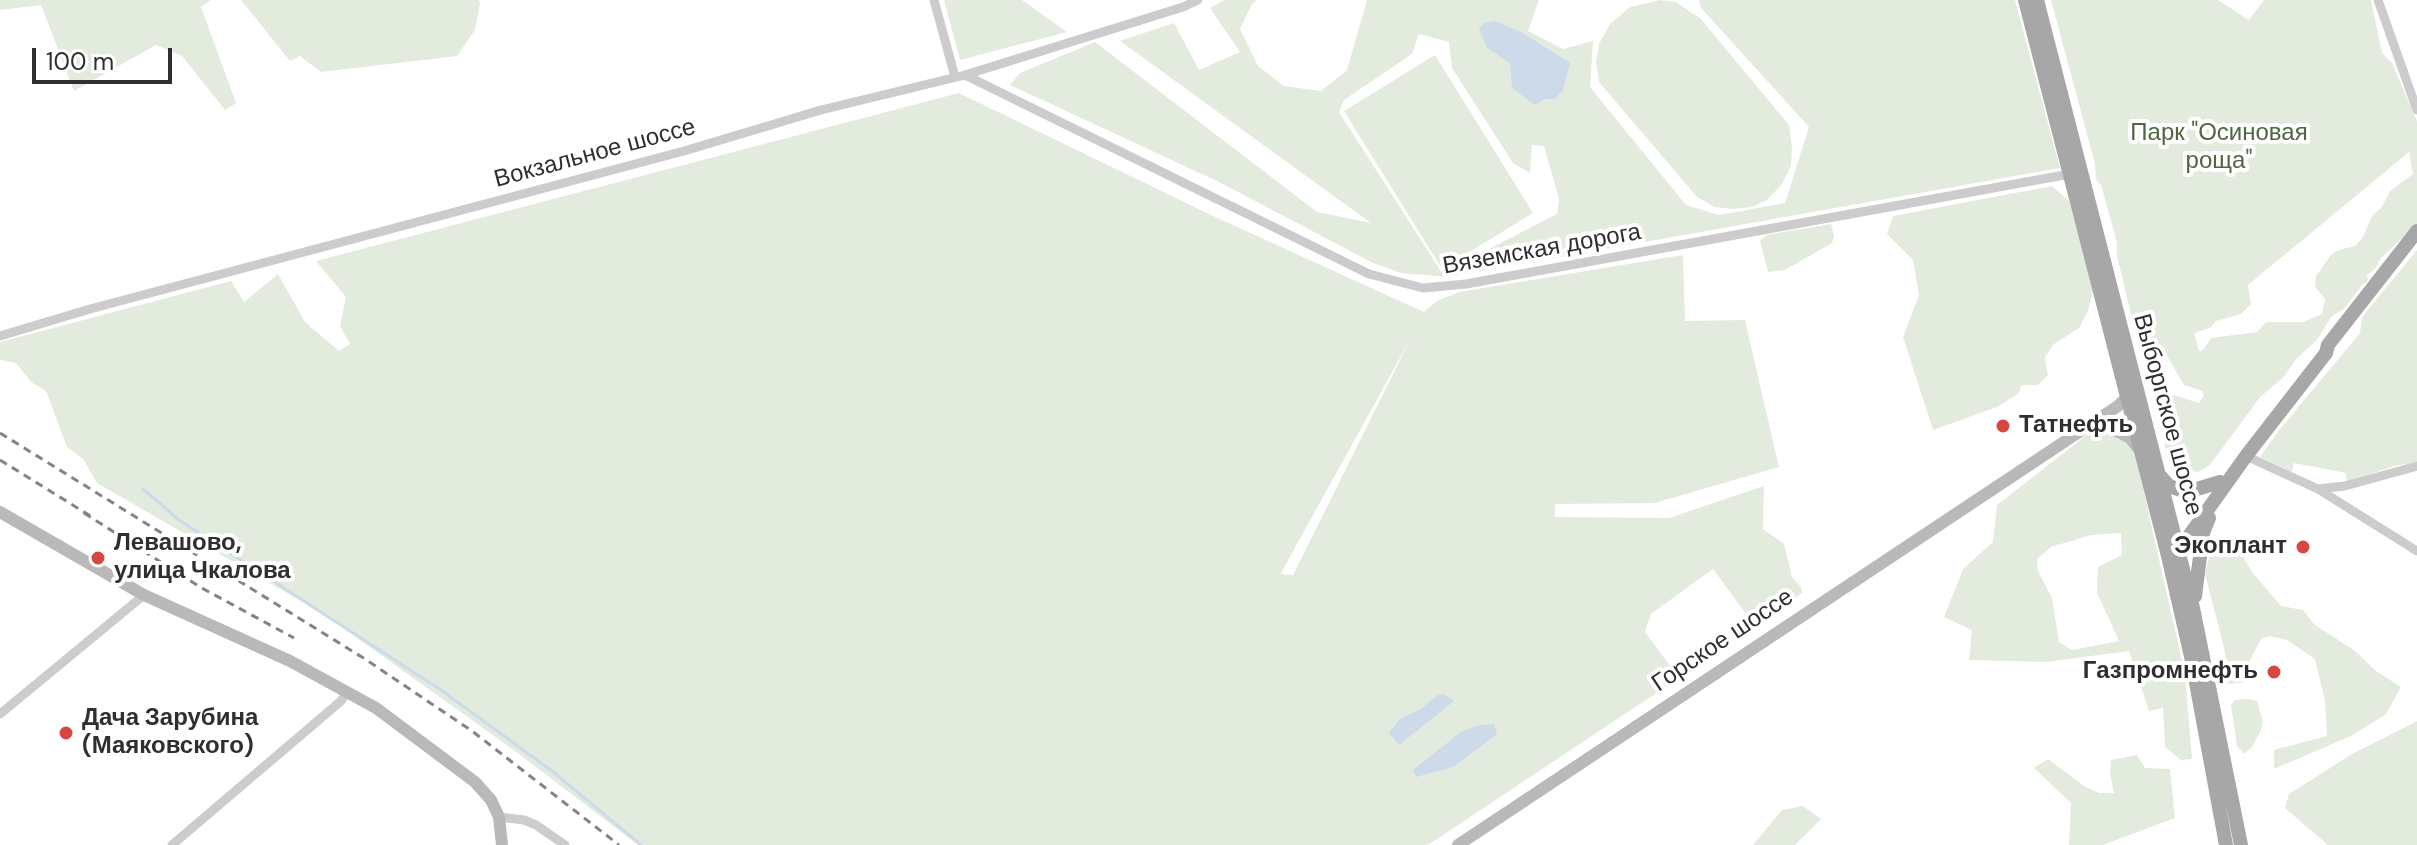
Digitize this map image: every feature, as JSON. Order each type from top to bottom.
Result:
[{"type":"main road","name":"Выборгское шоссе","points":[[2025,0],[2129,393],[2159,476],[2175,549],[2226,845]]},
{"type":"main road","name":"Выборгское шоссе","points":[[2037,0],[2129,393],[2139,449],[2193,608],[2241,845]]},
{"type":"main road","points":[[2175,549],[2281,397],[2320,350],[2328,345],[2417,231]]},
{"type":"main road","points":[[2175,549],[2326,353],[2328,345]]},
{"type":"main road","name":"Горское шоссе","points":[[1458,845],[2084,428],[2129,393]]},
{"type":"main road","name":"Горское шоссе","points":[[2012,474],[2025,460],[2129,393]]},
{"type":"main road","points":[[2084,428],[2102,426],[2119,432],[2130,438],[2139,449]]},
{"type":"main road","points":[[2159,476],[2169,486],[2187,492],[2220,482]]},
{"type":"main road","points":[[2193,608],[2203,533],[2213,503]]},
{"type":"main road","points":[[0,512],[144,595],[290,661],[348,691],[407,729],[475,782],[491,800],[499,817],[502,845]]},
{"type":"street","points":[[934,0],[960,76]]},
{"type":"street","name":"Вокзальное шоссе","points":[[0,336],[90,309],[670,155],[821,110],[960,76],[1198,0]]},
{"type":"street","points":[[2378,0],[2417,110]]},
{"type":"street","name":"Вяземская дорога","points":[[960,76],[1369,274],[1423,288],[1466,284],[2070,174]]},
{"type":"street","points":[[2246,456],[2318,489],[2417,551]]},
{"type":"street","points":[[2318,489],[2345,486],[2417,466]]},
{"type":"street","points":[[0,714],[144,595]]},
{"type":"street","points":[[172,845],[341,701],[348,691]]},
{"type":"street","points":[[499,817],[536,825],[565,845]]},
{"type":"green space","points":[[0,0],[211,0],[201,7],[236,103],[225,110],[182,56],[156,45],[74,91],[41,5],[0,10]]},
{"type":"green space","points":[[241,0],[479,0],[480,4],[475,30],[457,56],[321,72],[300,56],[290,61]]},
{"type":"green space","points":[[944,0],[1022,0],[1067,32],[960,60]]},
{"type":"green space","points":[[1224,0],[1257,0],[1240,29],[1258,66],[1284,86],[1321,91],[1347,70],[1367,0],[1539,0],[1528,31],[1563,49],[1593,41],[1590,87],[1686,205],[1719,215],[1785,203],[1809,127],[1701,8],[1699,0],[2015,0],[2060,168],[1448,277],[1401,273],[1373,263],[1219,182],[1010,85],[1020,73],[1095,42],[1317,212],[1371,223],[1120,41],[1174,23],[1199,70],[1240,52],[1210,8]],"holes":[[[1419,34],[1449,42],[1452,68],[1513,163],[1530,173],[1532,145],[1544,146],[1559,199],[1557,214],[1442,273],[1339,112],[1344,100],[1412,54]]]},
{"type":"green space","points":[[1660,0],[1676,2],[1701,19],[1789,125],[1791,166],[1782,184],[1767,200],[1752,207],[1733,209],[1715,207],[1697,197],[1599,82],[1596,62],[1599,44],[1610,24],[1630,7]]},
{"type":"green space","name":"Парк \"Осиновая роща\"","points":[[2051,0],[2218,0],[2249,20],[2264,0],[2371,0],[2382,53],[2392,63],[2417,121],[2417,224],[2381,258],[2367,275],[2368,281],[2344,309],[2332,316],[2317,340],[2297,358],[2283,378],[2261,396],[2209,466],[2198,472],[2179,469],[2167,457],[2157,398],[2161,393],[2167,393],[2199,403],[2204,395],[2202,391],[2184,385],[2166,354],[2150,367],[2143,341],[2136,335],[2117,256],[2117,242],[2101,185],[2096,180],[2095,164]],"holes":[[[2409,152],[2413,174],[2390,191],[2355,246],[2331,255],[2316,276],[2315,287],[2325,299],[2322,314],[2303,322],[2266,322],[2257,332],[2211,338],[2199,351],[2194,333],[2210,328],[2216,321],[2241,314],[2251,304],[2248,285]]]},
{"type":"green space","points":[[1435,55],[1533,213],[1442,269],[1344,111]]},
{"type":"green space","points":[[959,93],[1211,215],[1424,312],[1437,301],[1459,292],[1683,255],[1685,321],[1745,320],[1779,467],[1655,503],[1555,504],[1555,517],[1669,518],[1764,486],[1763,529],[1784,544],[1792,577],[1802,593],[1752,622],[1713,569],[1651,614],[1645,632],[1679,678],[1428,845],[638,845],[515,751],[325,615],[97,483],[83,459],[67,447],[46,391],[31,382],[16,363],[0,360],[0,342],[231,281],[244,302],[278,274],[305,322],[339,351],[350,344],[340,326],[346,297],[316,261]],"holes":[[[1411,338],[1293,575],[1281,573]]]},
{"type":"green space","points":[[2052,186],[2069,201],[2094,286],[2088,311],[2079,328],[2054,344],[2045,357],[2048,375],[2038,385],[2022,385],[2018,394],[1997,407],[1933,430],[1903,337],[1919,295],[1913,260],[1887,234],[1893,216]]},
{"type":"green space","points":[[1831,224],[1832,243],[1785,270],[1768,272],[1760,241],[1766,235]]},
{"type":"green space","points":[[2417,250],[2417,462],[2394,466],[2347,482],[2346,473],[2294,463],[2292,472],[2260,457],[2360,333],[2362,317]]},
{"type":"green space","points":[[2104,431],[2130,444],[2136,457],[2185,674],[2192,759],[2181,760],[2165,747],[2163,708],[2149,711],[2129,651],[2046,662],[1969,660],[1972,630],[1944,617],[1963,569],[1993,542],[1997,505],[2088,434]],"holes":[[[2121,533],[2122,555],[2098,567],[2097,593],[2119,641],[2072,650],[2059,642],[2052,598],[2038,571],[2037,559],[2051,547],[2091,535]]]},
{"type":"green space","points":[[2214,538],[2241,554],[2281,606],[2303,610],[2315,625],[2401,687],[2386,714],[2351,736],[2274,769],[2274,750],[2327,736],[2325,701],[2315,659],[2287,640],[2270,636],[2261,639],[2247,666],[2250,682],[2228,684],[2225,652],[2205,574]]},
{"type":"green space","points":[[2234,700],[2257,701],[2263,722],[2252,747],[2244,754],[2237,746],[2231,705]]},
{"type":"green space","points":[[2417,721],[2417,845],[2328,845],[2285,808],[2289,794],[2352,754]]},
{"type":"green space","points":[[2137,755],[2145,768],[2170,769],[2175,818],[2103,845],[2069,845],[2071,803],[2034,768],[2048,759],[2084,786],[2099,793],[2114,793],[2111,760]]},
{"type":"green space","points":[[1803,806],[1821,819],[1795,845],[1753,845],[1782,810]]},
{"type":"water","points":[[1495,21],[1523,33],[1570,63],[1563,90],[1555,99],[1544,99],[1535,105],[1512,88],[1510,63],[1487,48],[1479,29],[1484,23]]},
{"type":"water","points":[[1444,694],[1454,701],[1399,745],[1389,733],[1400,719]]},
{"type":"water","points":[[1494,724],[1497,734],[1453,767],[1416,777],[1413,770],[1461,732]]},
{"type":"waterway","points":[[143,489],[179,520],[441,690],[552,771],[641,845]]},
{"type":"railway","points":[[0,433],[365,659],[472,731],[619,845]]},
{"type":"railway","points":[[0,460],[92,517]]},
{"type":"railway","points":[[84,513],[200,587],[294,638]]},
{"type":"place","name":"Татнефть","points":[[2003,426]]},
{"type":"place","name":"Экоплант","points":[[2303,547]]},
{"type":"place","name":"Левашово, улица Чкалова","points":[[98,558]]},
{"type":"place","name":"Газпромнефть","points":[[2274,672]]},
{"type":"place","name":"Дача Зарубина (Маяковского)","points":[[66,733]]}]
